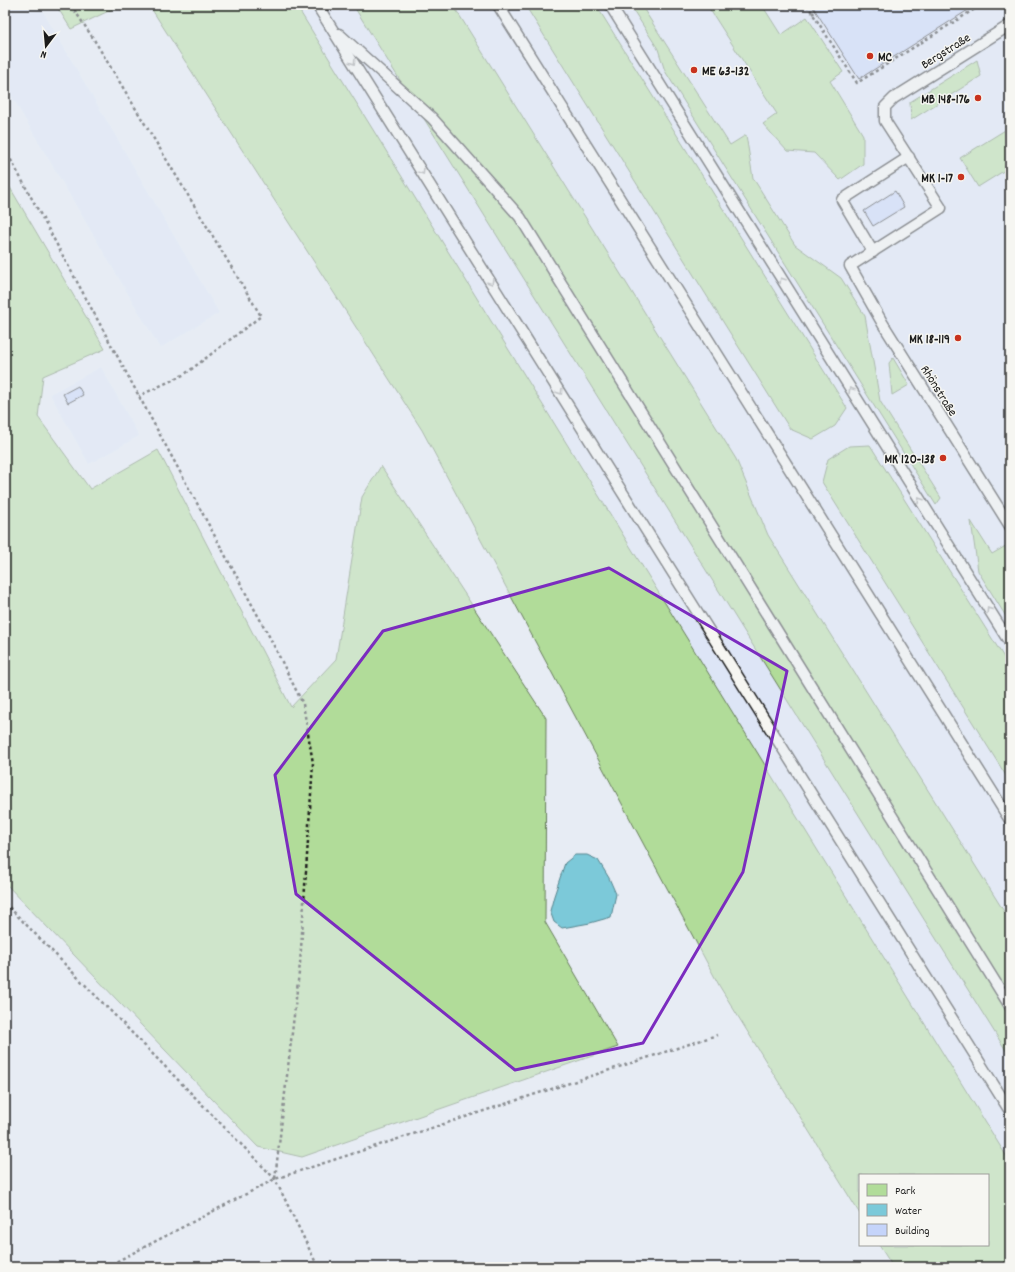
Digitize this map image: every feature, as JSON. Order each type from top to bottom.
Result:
[{"type":"lane","points":[[317,5],[1010,1111]]},
{"type":"lane","points":[[498,5],[1010,820]]},
{"type":"lane","points":[[610,5],[1010,643]]},
{"type":"lane","points":[[330,25],[432,118],[520,217],[1010,1006]]},
{"type":"lane","name":"Bergstraße","points":[[908,157],[885,121],[885,107],[894,98],[1010,25]]},
{"type":"lane","points":[[908,157],[941,208],[874,252],[842,200],[908,157]]},
{"type":"lane","name":"Rhönstraße","points":[[874,252],[850,266],[883,324],[1010,526]]},
{"type":"path","points":[[70,5],[93,38],[261,316],[185,374],[140,396]]},
{"type":"path","points":[[807,5],[857,83],[932,34],[981,5]]},
{"type":"path","points":[[812,14],[816,11]]},
{"type":"path","points":[[5,149],[269,636],[303,704],[313,763],[300,964],[276,1179]]},
{"type":"path","points":[[5,903],[276,1179],[318,1267]]},
{"type":"path","points":[[106,1267],[276,1179],[717,1035]]},
{"type":"highlighted area","points":[[609,568],[787,671],[743,872],[643,1043],[515,1070],[296,894],[275,775],[383,631]]},
{"type":"shaded area","points":[[5,5],[39,5],[219,313],[160,348],[5,85]]},
{"type":"shaded area","points":[[236,5],[1010,5],[1010,1264],[989,1174],[987,1174]]},
{"type":"shaded area","points":[[101,367],[139,436],[89,464],[50,394]]},
{"type":"green space","points":[[56,5],[121,5],[71,29]]},
{"type":"green space","points":[[149,5],[296,5],[1010,1162],[1010,1267],[893,1267],[880,1246],[989,1246],[989,1174],[859,1174],[859,1212],[720,987],[422,430]]},
{"type":"green space","points":[[353,5],[453,5],[736,459],[768,535],[1010,921],[1010,1057]]},
{"type":"green space","points":[[525,5],[596,5],[847,408],[835,426],[813,439],[790,429]]},
{"type":"green space","points":[[630,5],[641,5],[730,145],[746,135],[753,178],[795,245],[841,278],[865,316],[880,401],[941,498],[936,505],[665,71],[658,49]]},
{"type":"green space","points":[[707,5],[762,5],[781,35],[807,17],[843,72],[830,81],[863,135],[863,164],[840,180],[814,153],[787,151],[763,124],[777,114]]},
{"type":"green space","points":[[977,60],[981,76],[911,120],[910,102]]},
{"type":"green space","points":[[1010,127],[1010,167],[978,187],[960,158]]},
{"type":"green space","points":[[5,179],[105,349],[43,376],[38,417],[90,489],[158,450],[291,707],[336,659],[362,497],[381,466],[546,718],[545,922],[618,1047],[302,1157],[258,1147],[5,883]]},
{"type":"green space","points":[[893,358],[909,385],[892,395],[889,363]]},
{"type":"green space","points":[[870,445],[1010,667],[1010,782],[822,482],[828,459],[849,446]]},
{"type":"green space","points":[[971,521],[992,554],[1009,544],[1010,545],[1010,623],[978,571]]},
{"type":"water","points":[[575,855],[587,855],[598,860],[609,878],[616,894],[611,917],[590,923],[562,928],[554,922],[550,911],[565,863]]},
{"type":"building","name":"MC","points":[[816,5],[976,5],[859,79],[813,7]]},
{"type":"building","points":[[895,191],[904,207],[873,226],[864,211]]},
{"type":"building","points":[[78,386],[83,395],[68,403],[63,394]]},
{"type":"place","name":"MC","points":[[870,56]]},
{"type":"place","name":"ME 63-132","points":[[694,70]]},
{"type":"place","name":"MB 148-176","points":[[978,98]]},
{"type":"place","name":"MK 1-17","points":[[961,177]]},
{"type":"place","name":"MK 18-119","points":[[958,338]]},
{"type":"place","name":"MK 120-138","points":[[943,458]]}]
